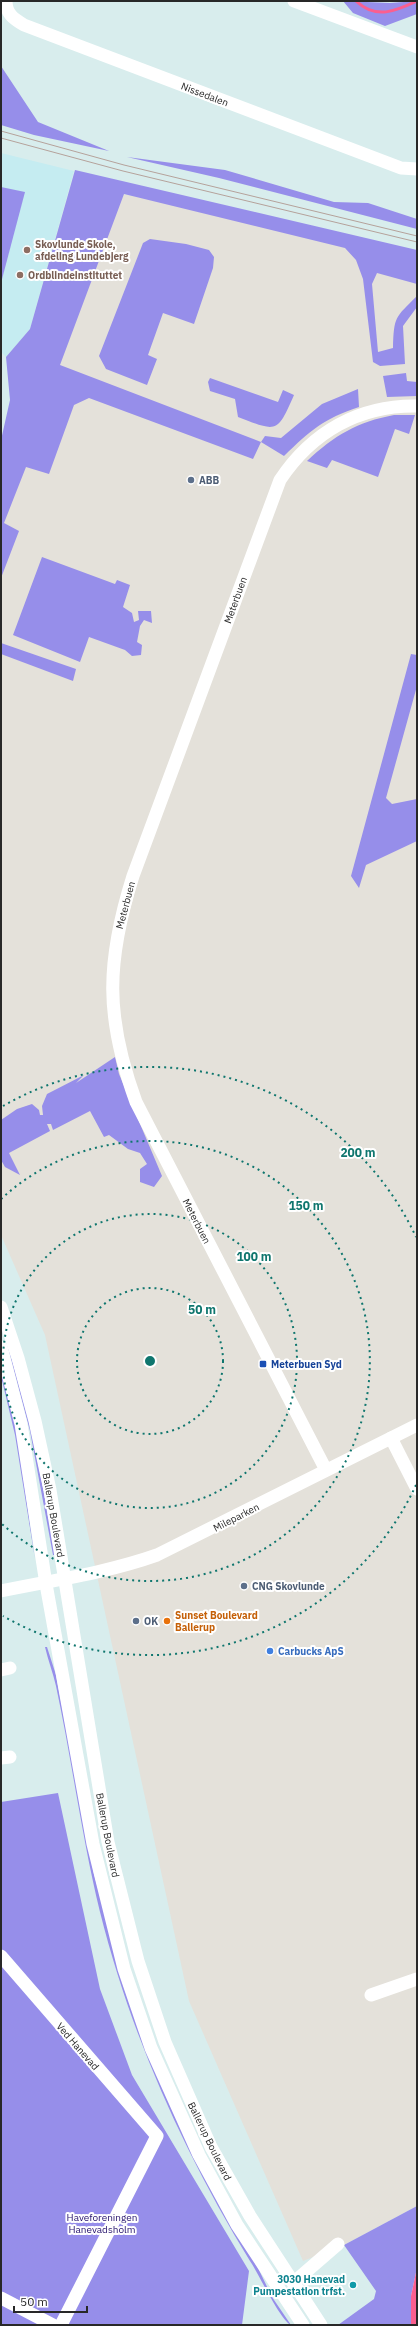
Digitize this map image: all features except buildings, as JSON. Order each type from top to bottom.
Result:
[{"type":"street","name":"Nissedalen","points":[[6,1],[6,7],[11,17],[24,25],[400,168],[417,169]]},
{"type":"street","points":[[294,1],[417,47]]},
{"type":"street","name":"Meterbuen","points":[[326,1470],[136,1102],[124,1070],[116,1028],[111,988],[114,948],[121,914],[133,876],[280,480],[304,449],[337,424],[376,409],[399,406],[417,406]]},
{"type":"street","name":"Ballerup Boulevard","points":[[1,1307],[18,1358],[35,1421],[66,1580],[108,1842],[138,1961],[165,2042],[212,2147],[250,2216],[321,2325]]},
{"type":"street","name":"Ballerup Boulevard","points":[[1,1347],[21,1424],[46,1584],[93,1844],[113,1930],[137,2008],[166,2085],[199,2155],[237,2225],[303,2325]]},
{"type":"street","name":"Mileparken","points":[[1,1591],[66,1580],[132,1564],[157,1555],[417,1425]]},
{"type":"street","points":[[391,1438],[417,1489]]},
{"type":"street","name":"Ved Hanevad","points":[[1,1956],[157,2136],[61,2325]]},
{"type":"street","points":[[370,1995],[417,1979]]},
{"type":"street","points":[[293,2283],[338,2244]]},
{"type":"street","points":[[1,2298],[53,2325]]},
{"type":"shaded area","name":"Skovlunde Skole, afdeling Lundebjerg","points":[[1,153],[74,171],[30,329],[6,357],[1,352]]},
{"type":"shaded area","points":[[123,194],[417,253],[417,2206],[344,2245],[303,2261],[189,2001],[45,1335],[1,1235],[1,518]]},
{"type":"shaded area","points":[[417,2268],[417,2325],[411,2325],[411,2296]]},
{"type":"green space","points":[[343,1],[390,3],[417,1],[417,14],[385,26],[353,13]]},
{"type":"green space","points":[[1,66],[38,122],[109,151],[34,135],[1,125]]},
{"type":"green space","points":[[127,157],[225,170],[334,202],[368,203],[417,219],[417,229],[219,178]]},
{"type":"green space","points":[[75,170],[417,250],[417,284],[377,273],[372,284],[378,352],[393,348],[394,329],[397,318],[417,296],[417,307],[403,326],[405,364],[380,366],[373,362],[363,279],[356,260],[345,248],[124,194],[60,365],[261,442],[253,459],[89,398],[74,405],[49,474],[26,467],[4,523],[19,531],[1,578],[1,440],[10,400],[6,357],[30,329]]},
{"type":"green space","points":[[1,187],[25,192],[1,283]]},
{"type":"green space","points":[[150,239],[186,244],[209,250],[214,257],[213,268],[194,324],[163,313],[148,355],[157,359],[147,385],[106,369],[99,356],[143,243]]},
{"type":"green space","points":[[406,373],[407,381],[417,382],[417,396],[387,397],[383,376]]},
{"type":"green space","points":[[210,378],[278,402],[283,390],[294,395],[284,417],[279,423],[268,427],[238,417],[235,399],[210,391],[208,382]]},
{"type":"green space","points":[[358,389],[359,407],[336,416],[318,426],[284,456],[261,442],[265,436],[281,438],[322,404]]},
{"type":"green space","points":[[394,415],[415,415],[409,434],[395,429],[378,477],[332,460],[327,468],[307,461],[327,444],[347,431],[369,421]]},
{"type":"green space","points":[[42,557],[115,584],[117,580],[130,585],[123,607],[132,613],[134,622],[139,620],[138,611],[151,611],[152,623],[144,620],[140,626],[137,642],[142,645],[141,655],[132,656],[125,650],[89,637],[80,662],[13,635]]},
{"type":"green space","points":[[1,643],[76,669],[73,681],[1,654]]},
{"type":"green space","points":[[411,654],[417,655],[417,686],[386,798],[392,804],[417,799],[417,841],[366,865],[359,888],[351,876]]},
{"type":"green space","points":[[115,1057],[119,1074],[162,1176],[154,1187],[140,1182],[140,1169],[147,1164],[140,1153],[128,1149],[109,1135],[104,1137],[90,1111],[53,1130],[51,1124],[47,1124],[50,1131],[9,1153],[20,1175],[5,1167],[1,1160],[1,1120],[17,1109],[32,1104],[39,1110],[40,1115],[43,1115],[42,1106],[47,1094],[84,1075],[76,1083]]},
{"type":"green space","points":[[7,1344],[28,1411],[56,1555],[53,1555],[30,1431]]},
{"type":"green space","points":[[1,1367],[17,1432],[35,1559],[15,1435],[1,1376]]},
{"type":"green space","points":[[45,1647],[47,1647],[56,1675],[94,1874],[123,1979],[272,2297],[291,2325],[281,2315],[203,2178],[162,2092],[127,2004],[100,1912],[56,1686]]},
{"type":"green space","name":"Haveforeningen Hanevadsholm","points":[[58,1793],[100,1989],[132,2075],[249,2271],[242,2325],[1,2325],[1,1802]]},
{"type":"green space","points":[[417,2206],[417,2268],[411,2296],[411,2325],[338,2325],[374,2299],[376,2291],[344,2245]]},
{"type":"waterway","points":[[356,1],[364,7],[379,12],[386,12],[401,8],[417,1]]},
{"type":"tram line","points":[[1,131],[124,165],[417,236]]},
{"type":"tram line","points":[[1,138],[123,171],[417,242]]},
{"type":"place","name":"Skovlunde Skole, afdeling Lundebjerg","points":[[27,250]]},
{"type":"place","name":"Ordblindeinstituttet","points":[[20,275]]},
{"type":"place","name":"ABB","points":[[191,480]]},
{"type":"place","name":"Meterbuen Syd","points":[[263,1364]]},
{"type":"place","name":"CNG Skovlunde","points":[[244,1586]]},
{"type":"place","name":"OK","points":[[136,1621]]},
{"type":"place","name":"Sunset Boulevard Ballerup","points":[[167,1621]]},
{"type":"place","name":"Carbucks ApS","points":[[270,1651]]},
{"type":"place","name":"3030 Hanevad Pumpestation trfst.","points":[[353,2285]]}]
